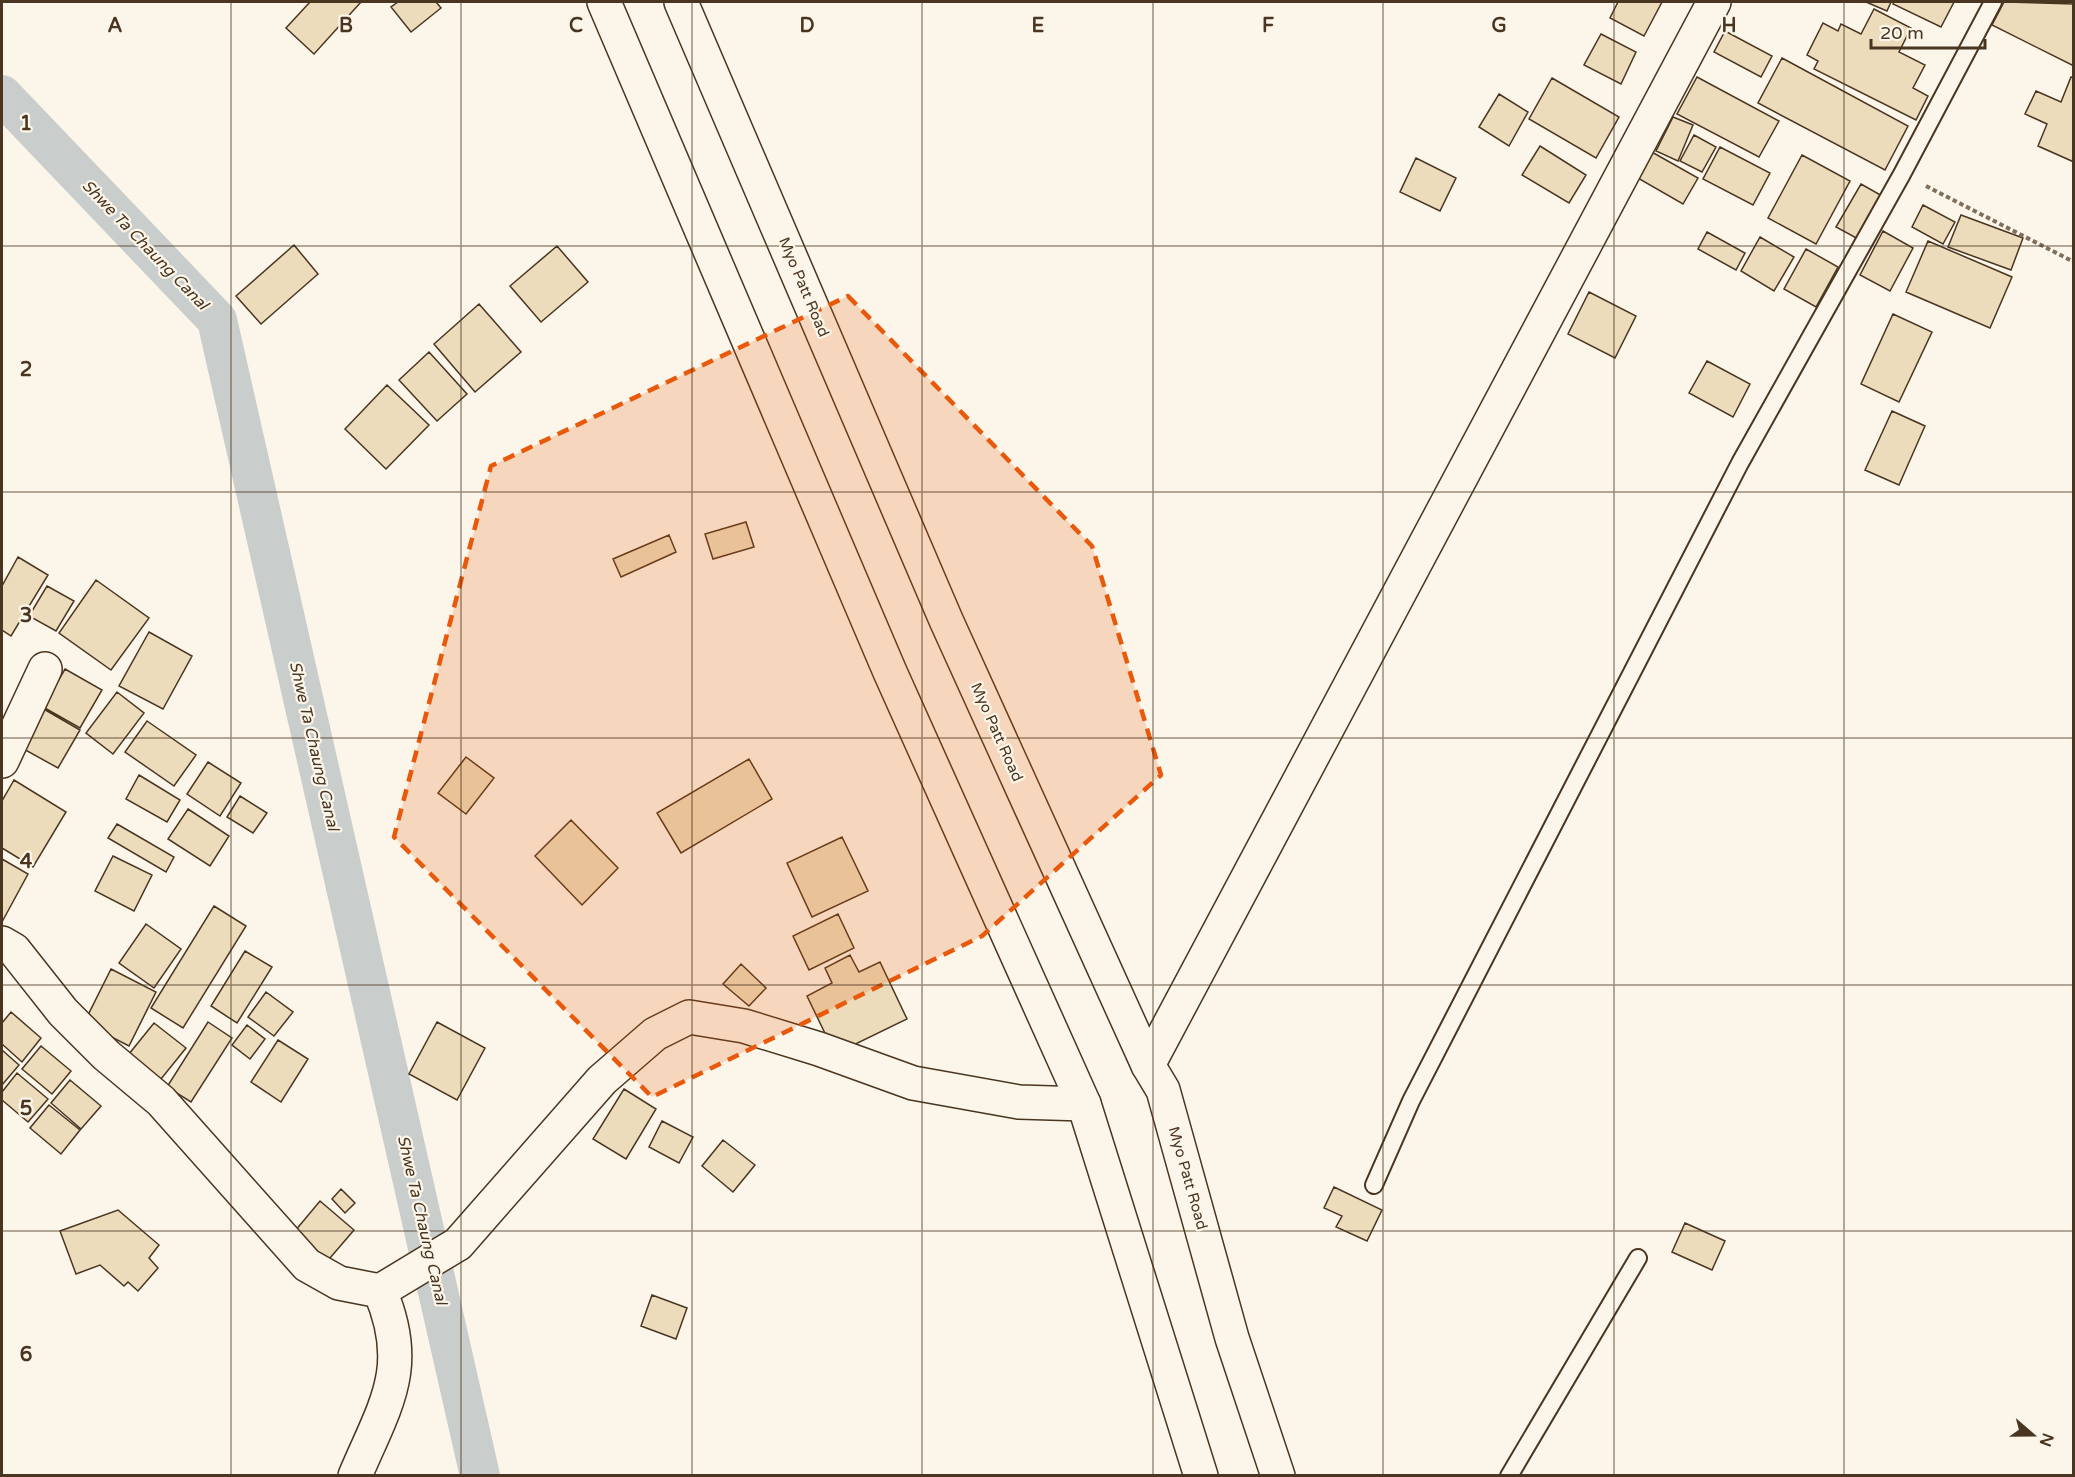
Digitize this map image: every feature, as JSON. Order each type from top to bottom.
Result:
[{"type":"main road","points":[[604,2],[890,672],[1084,1104],[1201,1476]]},
{"type":"main road","name":"Myo Patt Road","points":[[681,2],[946,620],[1148,1065],[1163,1090],[1232,1338],[1278,1476]]},
{"type":"main road","points":[[1148,1065],[1714,2]]},
{"type":"main road","points":[[2,761],[45,669]]},
{"type":"main road","points":[[2,943],[14,950],[77,1027],[161,1101],[307,1265],[339,1283],[380,1291],[458,1244],[602,1080],[655,1034],[688,1017],[755,1029],[819,1049],[912,1083],[1019,1102],[1084,1104]]},
{"type":"main road","points":[[355,1476],[392,1387],[397,1348],[391,1317],[380,1291]]},
{"type":"lane","points":[[1374,1185],[1411,1101],[1740,463],[1902,174],[1993,2]]},
{"type":"lane","points":[[1509,1476],[1638,1258]]},
{"type":"path","points":[[1902,174],[2073,262]]},
{"type":"highlighted area","points":[[848,296],[1092,546],[1161,775],[982,936],[652,1097],[394,837],[491,466]]},
{"type":"building","points":[[310,2],[361,2],[314,54],[286,28]]},
{"type":"building","points":[[398,2],[436,2],[441,8],[411,32],[391,7]]},
{"type":"building","points":[[1618,2],[1662,2],[1644,36],[1610,18]]},
{"type":"building","points":[[1866,2],[1891,2],[1887,11]]},
{"type":"building","points":[[1894,2],[1954,2],[1941,27],[1893,4]]},
{"type":"building","points":[[2004,2],[2074,4],[2074,66],[1992,25]]},
{"type":"building","points":[[1874,9],[1911,28],[1899,52],[1925,65],[1913,88],[1928,96],[1916,120],[1814,69],[1818,61],[1807,55],[1823,23],[1838,31],[1841,24],[1861,34]]},
{"type":"building","points":[[1725,31],[1772,56],[1761,77],[1714,52]]},
{"type":"building","points":[[1601,34],[1636,52],[1621,84],[1584,65]]},
{"type":"building","points":[[1782,58],[1908,126],[1885,170],[1758,103]]},
{"type":"building","points":[[1697,77],[1779,121],[1759,157],[1677,114]]},
{"type":"building","points":[[2071,77],[2074,78],[2074,162],[2038,146],[2047,124],[2025,114],[2036,91],[2061,102]]},
{"type":"building","points":[[1552,78],[1619,117],[1596,158],[1529,119]]},
{"type":"building","points":[[1499,94],[1528,112],[1509,146],[1479,127]]},
{"type":"building","points":[[1673,117],[1693,125],[1678,161],[1656,151]]},
{"type":"building","points":[[1694,135],[1716,147],[1702,172],[1680,161]]},
{"type":"building","points":[[1540,146],[1586,175],[1569,203],[1522,175]]},
{"type":"building","points":[[1720,147],[1770,173],[1753,205],[1703,179]]},
{"type":"building","points":[[1650,151],[1698,178],[1683,204],[1636,177]]},
{"type":"building","points":[[1802,155],[1850,181],[1816,244],[1768,218]]},
{"type":"building","points":[[1416,158],[1456,178],[1440,211],[1400,192]]},
{"type":"building","points":[[1861,184],[1884,197],[1860,240],[1836,227]]},
{"type":"building","points":[[1923,205],[1955,222],[1943,244],[1912,227]]},
{"type":"building","points":[[1961,215],[2023,238],[2011,270],[1948,247]]},
{"type":"building","points":[[1883,231],[1913,248],[1890,291],[1860,275]]},
{"type":"building","points":[[1707,232],[1745,253],[1736,270],[1698,249]]},
{"type":"building","points":[[1760,237],[1794,257],[1774,291],[1741,271]]},
{"type":"building","points":[[1928,241],[2012,277],[1990,328],[1906,292]]},
{"type":"building","points":[[294,245],[318,274],[261,324],[236,296]]},
{"type":"building","points":[[557,246],[588,282],[541,322],[510,286]]},
{"type":"building","points":[[1806,249],[1838,267],[1816,307],[1784,289]]},
{"type":"building","points":[[1589,292],[1636,316],[1615,358],[1568,334]]},
{"type":"building","points":[[479,304],[521,352],[475,392],[434,344]]},
{"type":"building","points":[[1893,314],[1932,332],[1899,402],[1861,384]]},
{"type":"building","points":[[429,352],[467,394],[437,421],[399,380]]},
{"type":"building","points":[[1707,361],[1750,384],[1733,417],[1689,393]]},
{"type":"building","points":[[387,385],[429,425],[386,469],[345,429]]},
{"type":"building","points":[[1892,411],[1925,426],[1899,485],[1865,470]]},
{"type":"building","points":[[746,522],[754,547],[713,559],[705,534]]},
{"type":"building","points":[[669,535],[676,552],[621,577],[613,559]]},
{"type":"building","points":[[18,557],[48,575],[11,636],[2,630],[2,586]]},
{"type":"building","points":[[96,580],[149,618],[111,670],[59,633]]},
{"type":"building","points":[[47,586],[74,601],[56,631],[29,616]]},
{"type":"building","points":[[149,632],[192,656],[163,709],[119,686]]},
{"type":"building","points":[[65,669],[102,690],[80,728],[43,707]]},
{"type":"building","points":[[117,692],[144,713],[113,754],[86,733]]},
{"type":"building","points":[[42,708],[80,730],[58,768],[20,747]]},
{"type":"building","points":[[147,721],[196,755],[174,786],[125,752]]},
{"type":"building","points":[[466,757],[494,778],[466,814],[438,793]]},
{"type":"building","points":[[749,759],[772,799],[681,853],[657,813]]},
{"type":"building","points":[[208,762],[241,783],[220,816],[187,794]]},
{"type":"building","points":[[139,775],[180,800],[167,822],[126,799]]},
{"type":"building","points":[[14,780],[66,812],[33,867],[2,848],[2,801]]},
{"type":"building","points":[[240,796],[267,813],[253,833],[227,817]]},
{"type":"building","points":[[188,809],[229,836],[210,866],[168,839]]},
{"type":"building","points":[[571,820],[618,868],[582,905],[535,856]]},
{"type":"building","points":[[117,824],[174,857],[166,872],[108,838]]},
{"type":"building","points":[[842,837],[868,891],[812,917],[787,863]]},
{"type":"building","points":[[113,856],[152,875],[134,911],[95,891]]},
{"type":"building","points":[[2,859],[28,874],[2,922]]},
{"type":"building","points":[[214,906],[246,926],[183,1028],[151,1008]]},
{"type":"building","points":[[838,914],[854,948],[809,970],[793,936]]},
{"type":"building","points":[[146,924],[181,949],[154,988],[119,963]]},
{"type":"building","points":[[245,951],[272,967],[237,1023],[211,1006]]},
{"type":"building","points":[[850,955],[859,972],[880,962],[907,1019],[835,1054],[807,996],[832,983],[825,968]]},
{"type":"building","points":[[741,964],[766,988],[749,1006],[723,984]]},
{"type":"building","points":[[111,969],[156,992],[129,1046],[84,1023]]},
{"type":"building","points":[[266,992],[293,1012],[274,1036],[248,1017]]},
{"type":"building","points":[[11,1012],[41,1038],[22,1062],[2,1044],[2,1023]]},
{"type":"building","points":[[208,1022],[232,1038],[191,1102],[167,1087]]},
{"type":"building","points":[[437,1022],[485,1048],[457,1100],[409,1074]]},
{"type":"building","points":[[154,1023],[186,1048],[161,1079],[129,1054]]},
{"type":"building","points":[[247,1025],[265,1039],[250,1059],[232,1045]]},
{"type":"building","points":[[278,1040],[308,1059],[281,1102],[251,1082]]},
{"type":"building","points":[[41,1046],[71,1071],[52,1094],[22,1069]]},
{"type":"building","points":[[2,1050],[19,1065],[2,1085]]},
{"type":"building","points":[[17,1073],[48,1099],[28,1122],[2,1100],[2,1092]]},
{"type":"building","points":[[70,1080],[101,1106],[81,1129],[51,1103]]},
{"type":"building","points":[[624,1089],[656,1109],[626,1159],[593,1139]]},
{"type":"building","points":[[49,1105],[80,1130],[61,1154],[30,1128]]},
{"type":"building","points":[[662,1121],[693,1137],[679,1163],[649,1147]]},
{"type":"building","points":[[723,1140],[755,1165],[733,1192],[702,1166]]},
{"type":"building","points":[[1334,1187],[1382,1210],[1367,1241],[1336,1227],[1342,1216],[1324,1208]]},
{"type":"building","points":[[341,1189],[355,1203],[345,1213],[332,1199]]},
{"type":"building","points":[[320,1201],[354,1230],[324,1265],[290,1237]]},
{"type":"building","points":[[118,1210],[159,1245],[149,1258],[158,1268],[138,1291],[128,1282],[124,1286],[100,1265],[76,1274],[60,1231]]},
{"type":"building","points":[[1685,1223],[1725,1241],[1712,1270],[1672,1252]]},
{"type":"building","points":[[652,1295],[687,1308],[676,1339],[641,1326]]},
{"type":"waterway","name":"Shwe Ta Chaung Canal","points":[[2,95],[217,320],[480,1476]]}]
